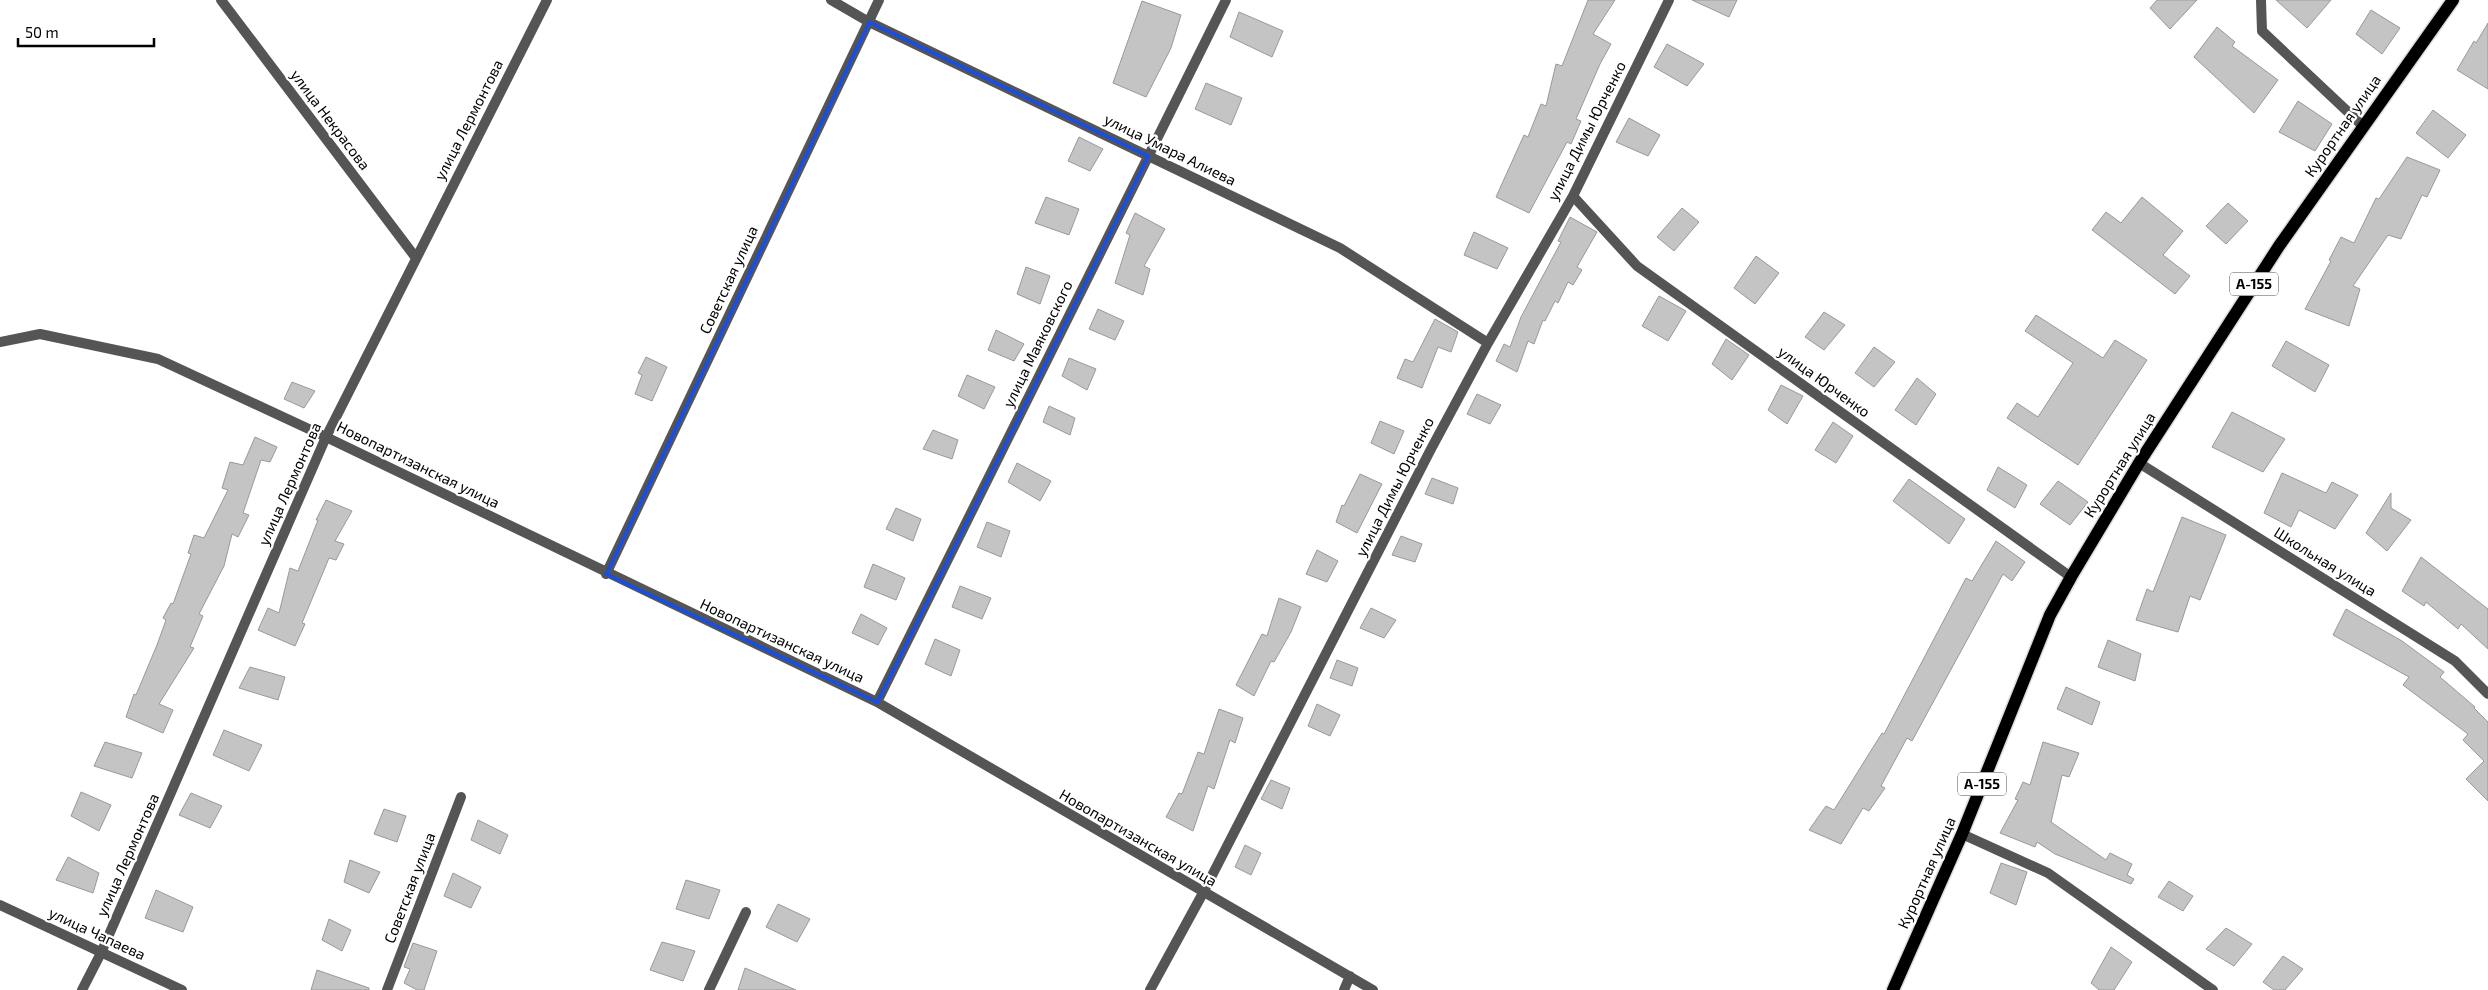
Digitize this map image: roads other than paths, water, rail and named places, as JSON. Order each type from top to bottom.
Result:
[{"type":"main road","name":"Курортная улица","points":[[1893,990],[1962,834],[2050,616],[2071,577],[2139,463],[2279,246],[2453,0]]},
{"type":"street","name":"улица Некрасова","points":[[221,0],[416,258]]},
{"type":"street","name":"улица Лермонтова","points":[[82,990],[101,953],[326,437],[547,0]]},
{"type":"street","name":"улица Умара Алиева","points":[[831,0],[869,22],[1340,248],[1488,343]]},
{"type":"street","name":"Советская улица","points":[[606,574],[879,0]]},
{"type":"street","name":"улица Маяковского","points":[[878,702],[1226,0]]},
{"type":"street","name":"улица Димы Юрченко","points":[[1150,990],[1203,893],[1488,343],[1573,196],[1669,0]]},
{"type":"street","points":[[2261,0],[2262,31],[2363,126]]},
{"type":"street","name":"улица Юрченко","points":[[1573,196],[1636,266],[2071,577]]},
{"type":"street","name":"Новопартизанская улица","points":[[0,342],[40,334],[158,358],[326,437],[606,574],[878,702],[1203,893],[1373,990]]},
{"type":"street","name":"Школьная улица","points":[[2139,463],[2455,661],[2488,694]]},
{"type":"street","name":"Советская улица","points":[[387,990],[461,797]]},
{"type":"street","points":[[1962,834],[2048,873],[2213,990]]},
{"type":"street","name":"улица Чапаева","points":[[0,905],[182,990]]},
{"type":"street","points":[[709,990],[746,912]]},
{"type":"street","points":[[1344,990],[1350,976]]}]
